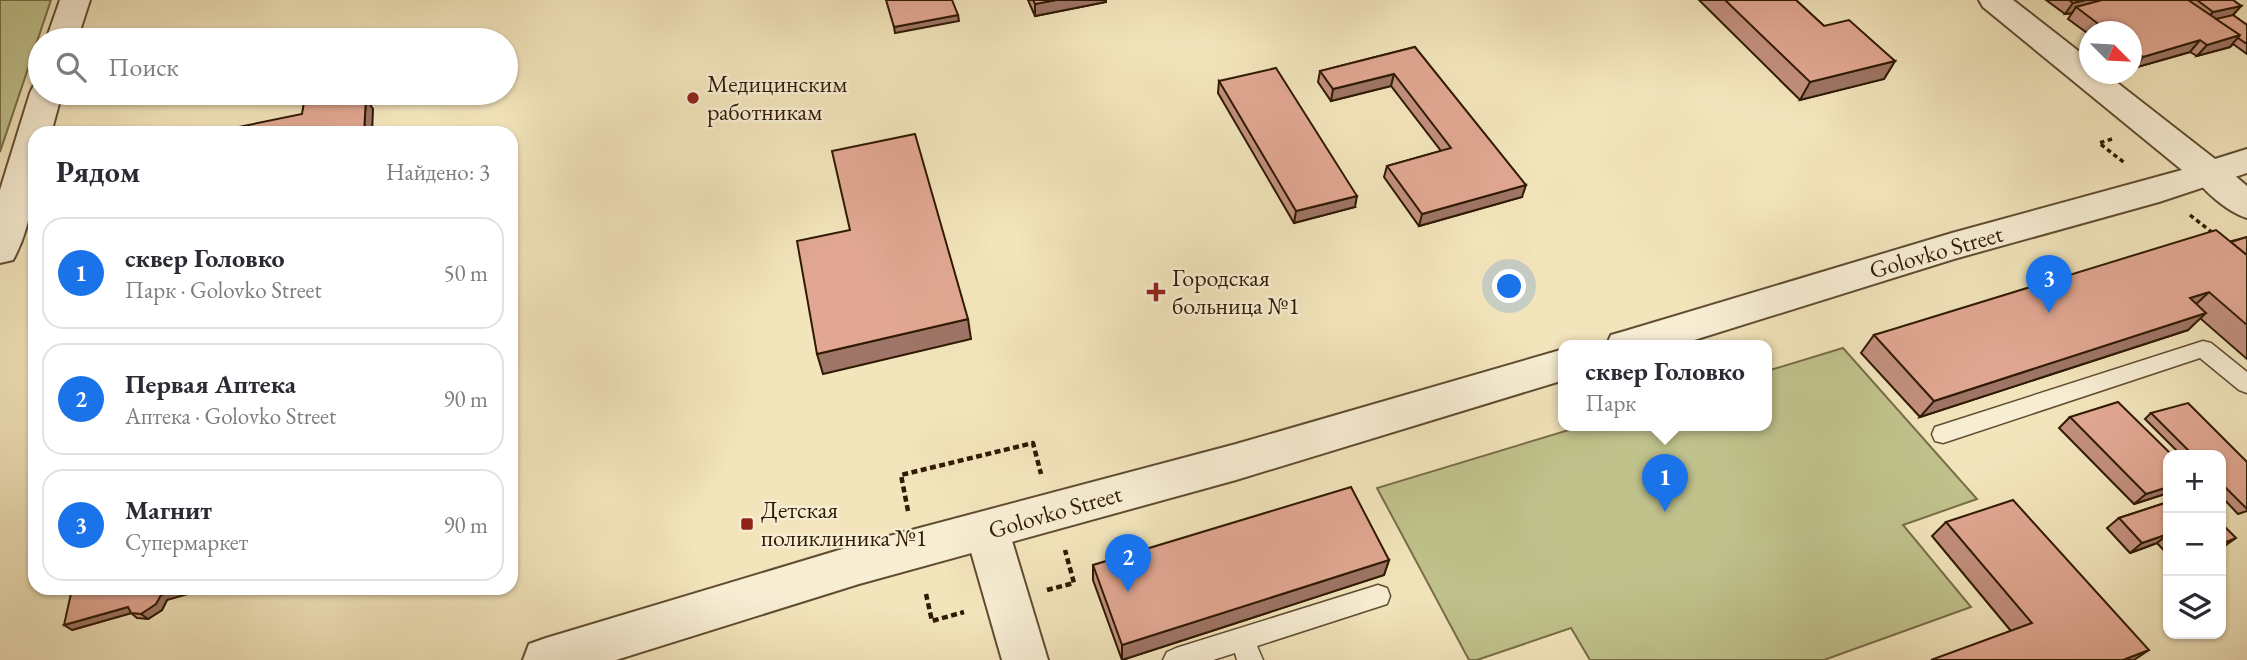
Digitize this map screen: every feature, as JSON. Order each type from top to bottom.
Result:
[{"type":"street","points":[[66,28],[75,0]]},
{"type":"street","points":[[1994,0],[2208,172],[2236,218]]},
{"type":"street","points":[[36,126],[42,105]]},
{"type":"street","points":[[0,250],[28,154]]},
{"type":"street","name":"Golovko Street","points":[[1645,340],[1952,246],[2158,190],[2208,172],[2247,162]]},
{"type":"street","name":"Golovko Street","points":[[546,660],[859,564],[1236,462],[1558,365]]},
{"type":"street","points":[[987,531],[1025,660]]},
{"type":"lane","points":[[1943,434],[2203,349],[2247,384]]},
{"type":"lane","points":[[1176,660],[1246,650],[1378,596]]},
{"type":"path","points":[[2119,137],[2099,143],[2127,164]]},
{"type":"path","points":[[2190,215],[2214,234],[2236,218]]},
{"type":"path","points":[[908,512],[901,475],[1033,443],[1041,474]]},
{"type":"path","points":[[1044,591],[1074,583],[1065,550]]},
{"type":"path","points":[[926,594],[932,621],[964,612]]},
{"type":"green space","points":[[0,0],[51,0],[42,28],[28,28],[28,69],[0,152]]},
{"type":"green space","points":[[1843,348],[1977,499],[1903,525],[1971,607],[1824,660],[1590,660],[1571,628],[1477,660],[1469,660],[1377,488],[1565,431],[1772,431],[1772,369]]},
{"type":"building","points":[[886,0],[952,0],[958,15],[894,27]]},
{"type":"building","points":[[1033,0],[1056,0],[1035,4]]},
{"type":"building","points":[[1725,0],[1796,0],[1824,26],[1849,20],[1895,61],[1810,82]]},
{"type":"building","points":[[2102,0],[2188,0],[2240,35],[2207,45],[2200,40],[2143,57],[2142,21],[2094,21],[2076,7]]},
{"type":"building","points":[[2197,0],[2233,0],[2241,6],[2213,12]]},
{"type":"building","points":[[2233,15],[2247,25],[2247,44],[2238,38],[2240,35],[2216,19]]},
{"type":"building","points":[[1415,47],[1526,185],[1422,214],[1387,166],[1451,148],[1394,74],[1333,89],[1320,71]]},
{"type":"building","points":[[1276,68],[1357,196],[1296,211],[1219,81]]},
{"type":"building","points":[[304,105],[366,105],[364,126],[243,126],[302,114]]},
{"type":"building","points":[[915,134],[968,319],[817,354],[797,241],[850,230],[832,151]]},
{"type":"building","points":[[2216,230],[2247,255],[2247,325],[2209,292],[2190,298],[2206,313],[1934,401],[1874,335]]},
{"type":"building","points":[[2247,237],[2247,255],[2231,242]]},
{"type":"building","points":[[2118,402],[2167,450],[2163,450],[2163,489],[2146,494],[2070,417]]},
{"type":"building","points":[[2188,403],[2247,462],[2247,508],[2226,488],[2226,450],[2188,450],[2151,413]]},
{"type":"building","points":[[1351,487],[1389,560],[1122,645],[1093,565]]},
{"type":"building","points":[[2013,500],[2149,650],[2123,660],[1931,660],[2032,623],[1946,522]]},
{"type":"building","points":[[2163,504],[2163,536],[2142,543],[2119,518]]},
{"type":"building","points":[[2226,528],[2236,538],[2226,542]]},
{"type":"building","points":[[71,595],[161,595],[156,604],[141,614],[131,613],[128,607],[64,625]]},
{"type":"place","name":"Медицинским работникам","points":[[693,98]]},
{"type":"place","name":"Городская больница №1","points":[[1156,292]]},
{"type":"place","name":"Магнит","points":[[2049,313]]},
{"type":"place","name":"сквер Головко","points":[[1665,512]]},
{"type":"place","name":"Детская поликлиника №1","points":[[747,524]]},
{"type":"place","name":"Первая Аптека","points":[[1128,592]]}]
